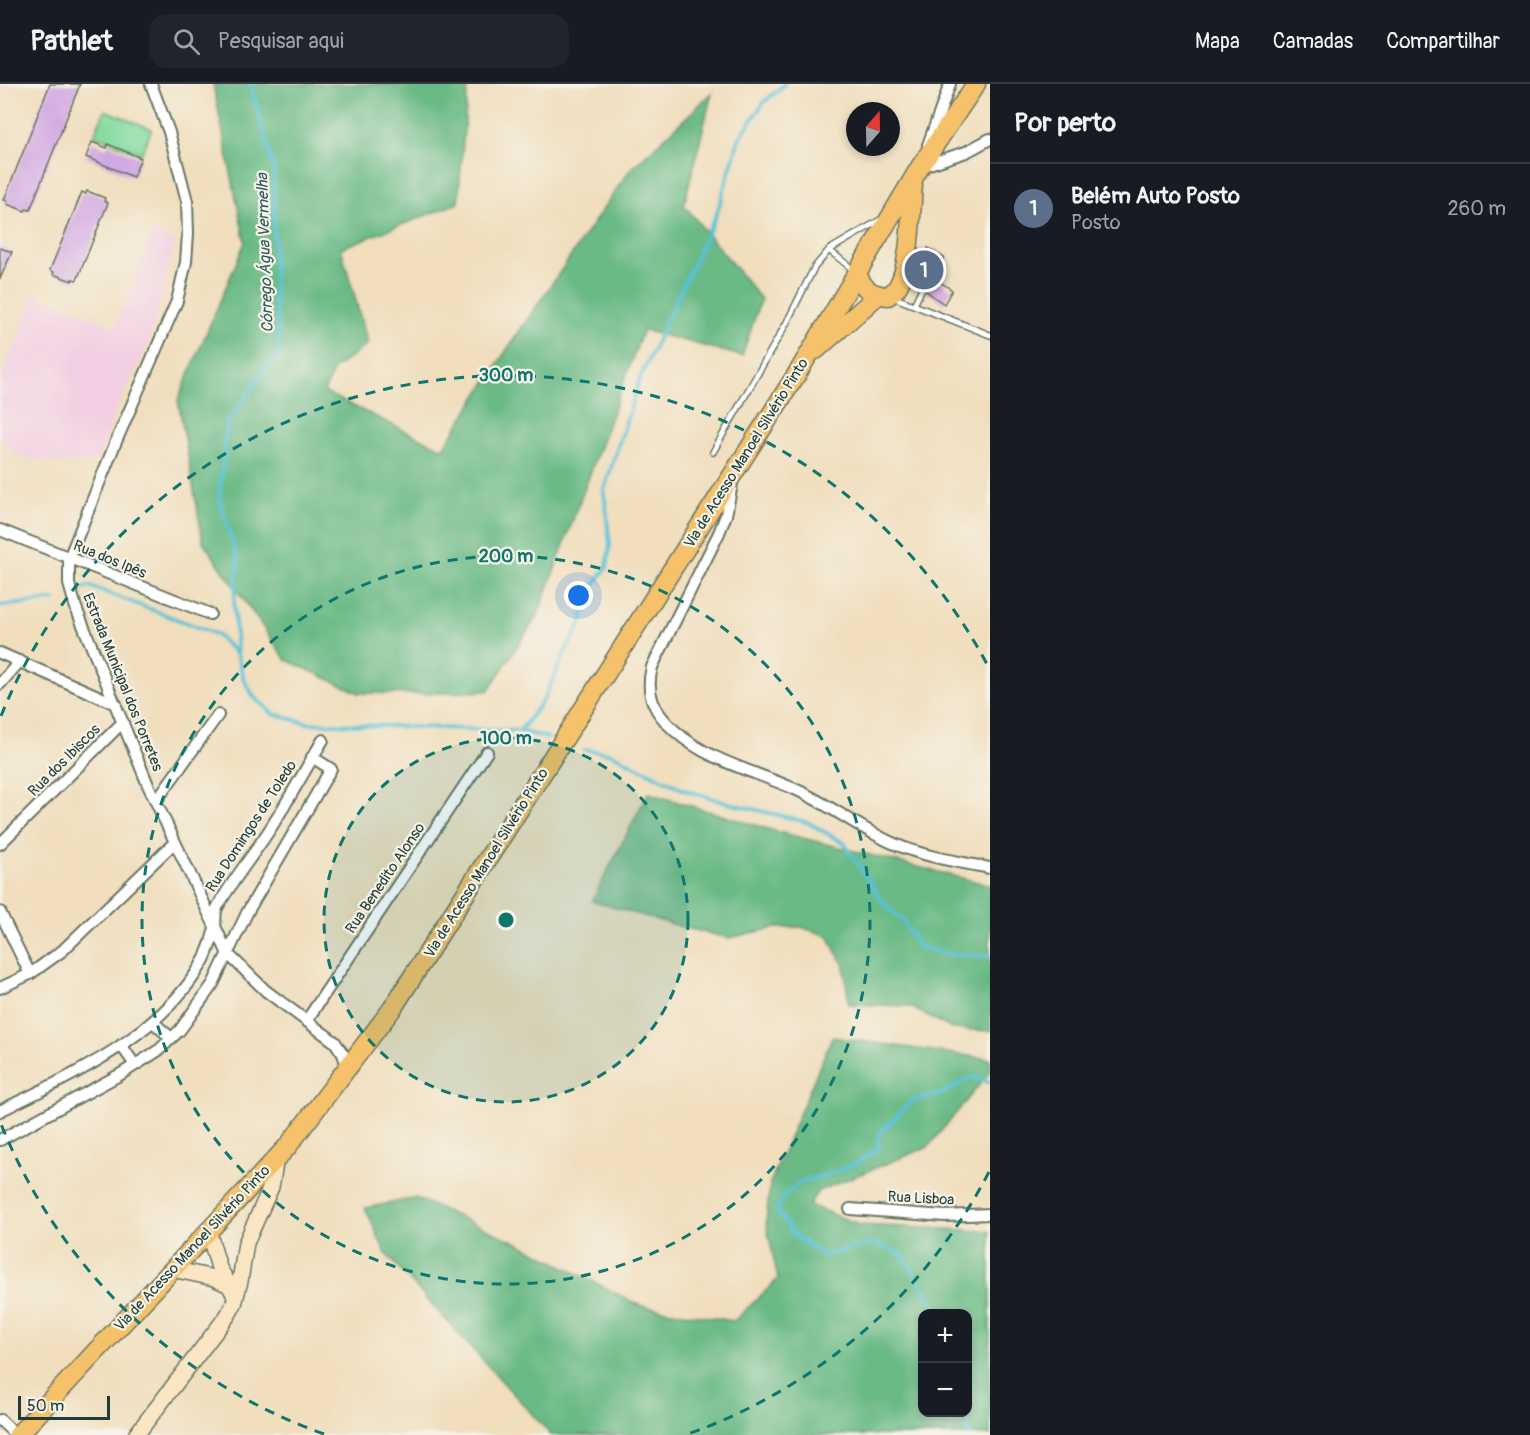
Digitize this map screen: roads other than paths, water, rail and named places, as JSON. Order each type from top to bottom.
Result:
[{"type":"main road","name":"Via de Acesso Manoel Silvério Pinto","points":[[17,1435],[288,1146],[404,991],[734,473],[916,173],[976,84]]},
{"type":"main road","points":[[805,359],[883,296],[897,288],[907,247],[916,173]]},
{"type":"main road","points":[[856,273],[861,285],[869,292],[883,296]]},
{"type":"street","name":"Estrada Municipal dos Porretes","points":[[151,84],[169,132],[187,201],[186,262],[177,301],[69,558],[69,584],[76,608],[156,801],[228,954],[266,992],[335,1042],[348,1068]]},
{"type":"street","points":[[916,173],[950,84]]},
{"type":"street","points":[[955,115],[970,84]]},
{"type":"street","points":[[916,173],[990,139]]},
{"type":"street","points":[[734,473],[731,495],[719,533],[652,667],[649,692],[653,703],[675,731],[702,750],[806,795],[883,839],[899,846],[956,862],[990,868]]},
{"type":"street","name":"Rua dos Ipês","points":[[0,530],[210,614]]},
{"type":"street","points":[[0,653],[116,704]]},
{"type":"street","points":[[0,684],[20,661]]},
{"type":"street","points":[[156,801],[218,716]]},
{"type":"street","name":"Rua dos Ibiscos","points":[[0,844],[123,722]]},
{"type":"street","name":"Rua Domingos de Toledo","points":[[0,1111],[57,1082],[121,1045],[153,1022],[195,975],[206,956],[215,928],[216,909],[271,828],[322,740]]},
{"type":"street","name":"Rua Benedito Alonso","points":[[307,1020],[487,752]]},
{"type":"street","points":[[0,1140],[63,1107],[159,1050],[198,1006],[213,984],[248,911],[331,769],[312,757]]},
{"type":"street","points":[[0,988],[30,974],[62,951],[175,842]]},
{"type":"street","points":[[0,912],[30,974]]},
{"type":"street","points":[[153,1022],[171,1038]]},
{"type":"street","points":[[121,1045],[135,1065]]},
{"type":"street","points":[[136,1435],[228,1315],[232,1290],[243,1252],[271,1187],[276,1158]]},
{"type":"street","name":"Rua Lisboa","points":[[850,1209],[945,1216],[990,1214]]},
{"type":"street","points":[[208,1230],[219,1268],[232,1290]]},
{"type":"street","points":[[172,1269],[214,1278],[232,1290]]},
{"type":"street","points":[[0,1420],[17,1435]]},
{"type":"lane","points":[[713,452],[731,416],[786,324],[814,268],[829,250],[894,212]]},
{"type":"lane","points":[[907,247],[920,261]]},
{"type":"lane","points":[[829,250],[856,273]]},
{"type":"lane","points":[[914,305],[922,288]]},
{"type":"lane","points":[[883,296],[914,305],[990,335]]},
{"type":"waterway","name":"Córrego Água Vermelha","points":[[237,654],[234,604],[238,561],[219,498],[227,423],[280,349],[274,290],[274,169],[250,84]]},
{"type":"waterway","points":[[520,731],[544,699],[565,652],[582,622],[588,593],[607,567],[610,545],[604,490],[640,378],[717,213],[739,139],[764,102],[785,84]]},
{"type":"waterway","points":[[83,588],[89,586],[216,634],[237,654],[244,680],[254,697],[273,714],[307,723],[520,731],[548,738]]},
{"type":"waterway","points":[[0,606],[54,600]]},
{"type":"waterway","points":[[585,750],[610,753],[684,790],[807,822],[844,843],[882,901],[904,922],[918,946],[945,954],[990,956]]},
{"type":"waterway","points":[[936,1309],[903,1255],[873,1243],[824,1256],[795,1236],[776,1209],[786,1194],[801,1182],[857,1163],[878,1148],[879,1134],[912,1101],[940,1094],[973,1077],[990,1082]]},
{"type":"waterway","points":[[968,1417],[968,1435]]},
{"type":"place","name":"Belém Auto Posto","points":[[924,270]]}]
